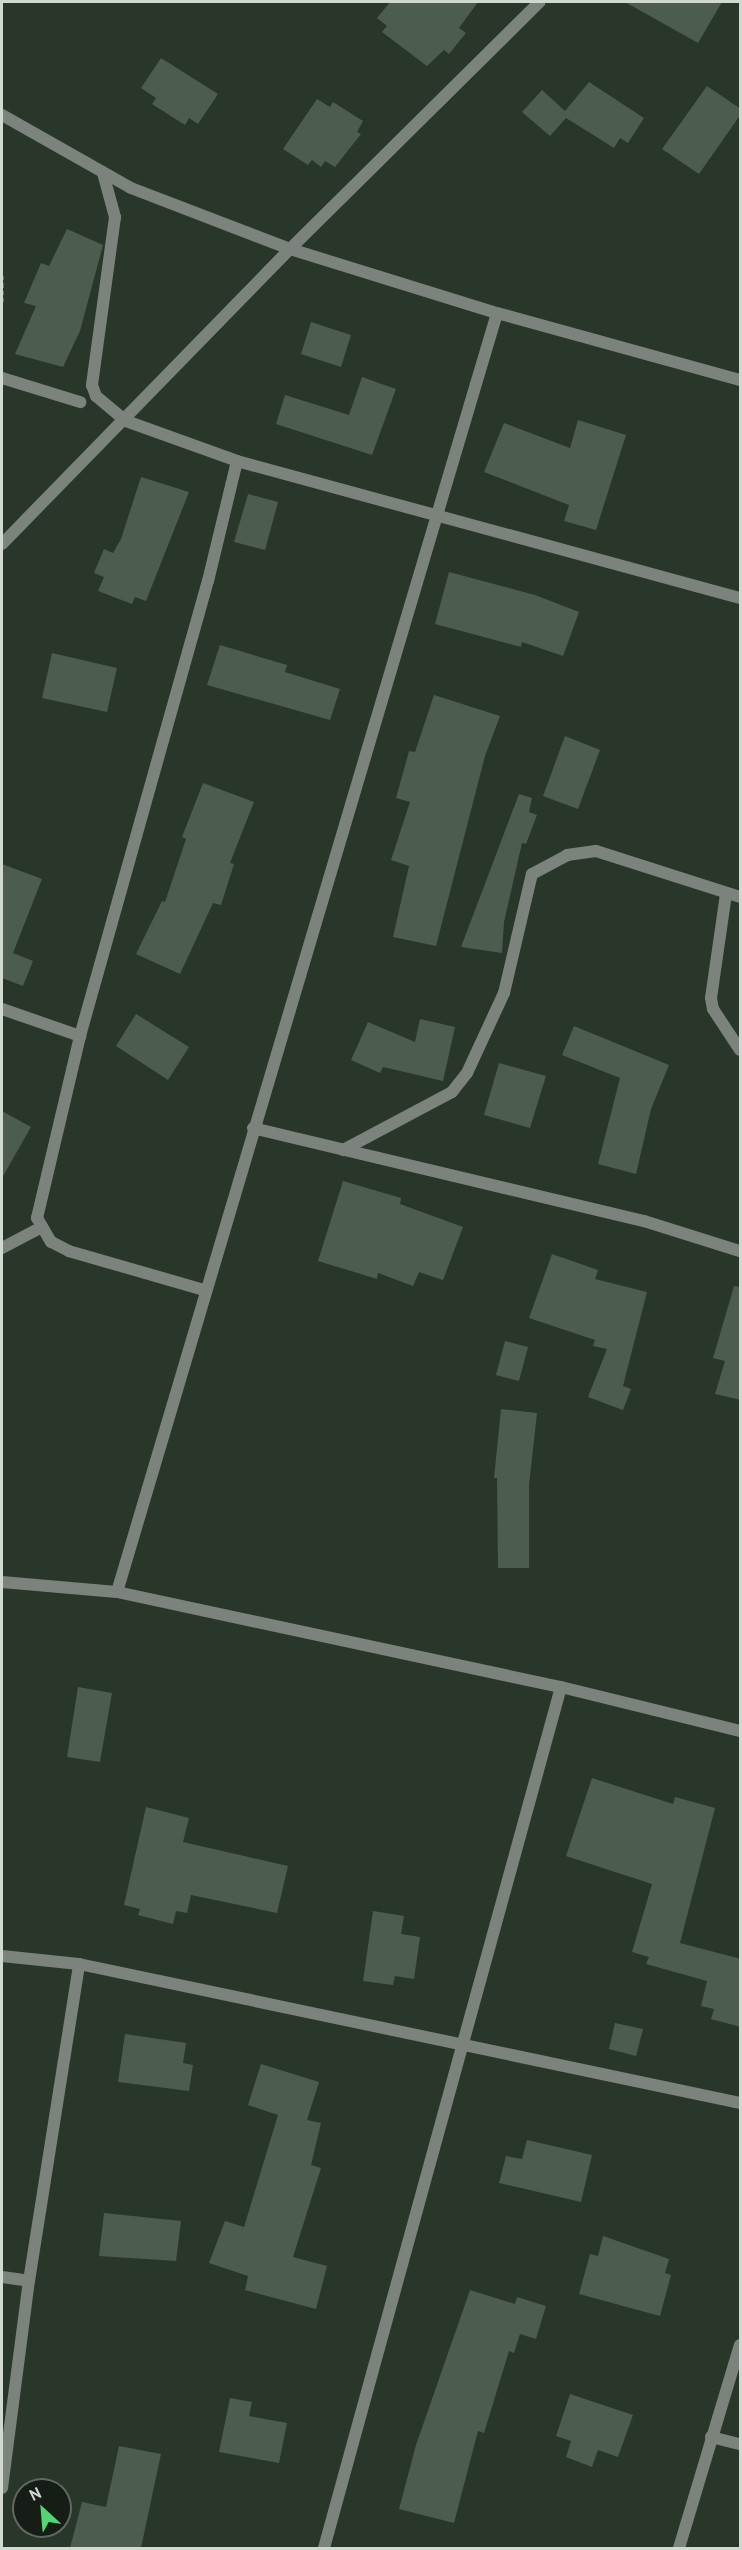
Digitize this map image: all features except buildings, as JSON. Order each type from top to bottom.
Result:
[{"type":"street","points":[[2,544],[126,421],[290,249],[540,2]]},
{"type":"street","points":[[2,115],[131,188],[290,249],[497,313],[741,380]]},
{"type":"street","points":[[103,172],[115,217],[92,385],[96,396],[126,421],[237,461],[741,598]]},
{"type":"street","points":[[117,1592],[204,1290],[497,313]]},
{"type":"street","points":[[2,378],[80,402]]},
{"type":"street","points":[[204,1290],[69,1251],[51,1242],[40,1228],[39,1202],[80,1036],[208,580],[237,461]]},
{"type":"street","points":[[343,1150],[452,1092],[467,1072],[504,993],[532,874],[567,855],[596,851],[741,897]]},
{"type":"street","points":[[726,894],[711,998],[713,1009],[741,1050]]},
{"type":"street","points":[[2,1009],[80,1036]]},
{"type":"street","points":[[253,1128],[644,1221],[741,1251]]},
{"type":"street","points":[[2,1248],[40,1228]]},
{"type":"street","points":[[2,1582],[117,1592],[561,1687],[741,1731]]},
{"type":"street","points":[[324,2548],[561,1687]]},
{"type":"street","points":[[2,1956],[79,1965],[462,2042],[741,2103]]},
{"type":"street","points":[[2,2488],[28,2281],[79,1965]]},
{"type":"street","points":[[2,2277],[28,2281]]},
{"type":"street","points":[[679,2548],[711,2437],[741,2345]]},
{"type":"street","points":[[711,2437],[741,2444]]},
{"type":"path","points":[[2,276],[2,302]]}]
